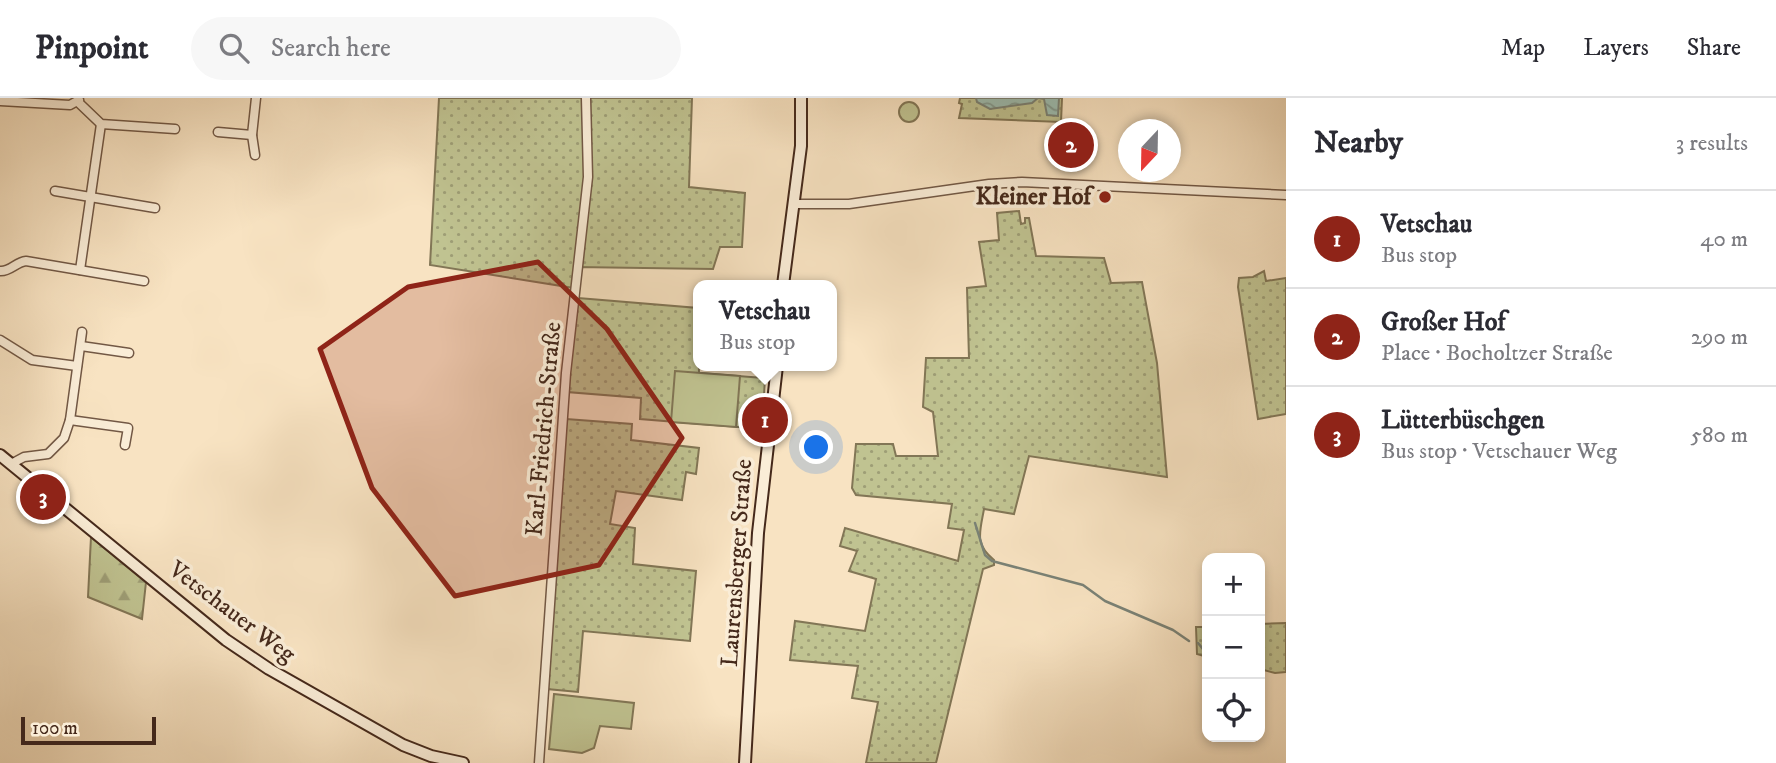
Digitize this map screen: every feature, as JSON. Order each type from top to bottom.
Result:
[{"type":"street","points":[[255,155],[252,135],[256,98]]},
{"type":"street","name":"Karl-Friedrich-Straße","points":[[539,763],[566,373],[587,191],[586,98]]},
{"type":"street","points":[[784,280],[803,125],[801,98]]},
{"type":"street","points":[[0,101],[21,100],[69,105],[79,100],[101,124],[175,129]]},
{"type":"street","points":[[80,270],[101,124]]},
{"type":"street","points":[[218,132],[252,135]]},
{"type":"street","points":[[795,204],[849,204],[989,184],[1022,182],[1286,195]]},
{"type":"street","points":[[55,191],[155,208]]},
{"type":"street","points":[[0,271],[26,261],[144,281]]},
{"type":"street","points":[[11,464],[24,457],[48,454],[64,438],[70,420],[82,332]]},
{"type":"street","points":[[0,340],[32,360],[77,366]]},
{"type":"street","points":[[80,346],[129,353]]},
{"type":"street","name":"Laurensberger Straße","points":[[744,763],[758,533],[775,371]]},
{"type":"street","points":[[70,420],[128,428],[125,445]]},
{"type":"street","name":"Vetschauer Weg","points":[[0,455],[226,640],[269,669],[403,745],[431,756],[463,763]]},
{"type":"highlighted area","points":[[538,262],[607,329],[682,438],[599,565],[455,596],[372,488],[320,349],[408,287]]},
{"type":"green space","points":[[439,98],[692,98],[689,187],[745,193],[742,247],[720,247],[713,269],[576,267],[574,288],[430,265]]},
{"type":"green space","points":[[960,98],[1062,98],[1061,122],[959,118],[962,104],[959,103]]},
{"type":"green space","points":[[909,102],[916,105],[919,112],[916,119],[909,122],[902,119],[899,112],[902,105]]},
{"type":"green space","points":[[1019,211],[1021,224],[1025,223],[1025,218],[1029,218],[1036,256],[1104,258],[1111,283],[1142,282],[1157,363],[1167,477],[1029,456],[1014,514],[984,509],[981,543],[994,560],[994,565],[983,569],[936,763],[866,763],[878,702],[852,698],[858,666],[790,660],[795,621],[865,631],[876,579],[849,571],[857,551],[840,546],[845,528],[958,561],[964,530],[948,528],[952,504],[856,495],[852,488],[856,444],[893,444],[896,456],[938,456],[933,412],[923,407],[926,358],[969,358],[967,288],[986,286],[979,242],[999,240],[997,213]]},
{"type":"green space","points":[[1264,271],[1266,281],[1286,278],[1286,414],[1258,419],[1238,287],[1239,278],[1253,277]]},
{"type":"green space","points":[[578,298],[693,308],[693,371],[765,378],[762,429],[640,419],[641,398],[567,392]]},
{"type":"green space","points":[[675,371],[740,376],[736,427],[671,422]]},
{"type":"green space","points":[[566,419],[632,424],[631,440],[699,448],[696,474],[686,472],[682,500],[616,491],[610,524],[635,528],[633,564],[696,571],[690,641],[583,631],[578,692],[547,689]]},
{"type":"green space","points":[[91,537],[146,582],[142,619],[88,597]]},
{"type":"green space","points":[[1286,623],[1286,672],[1265,670],[1265,624]]},
{"type":"green space","points":[[1196,627],[1202,627],[1202,656],[1197,654]]},
{"type":"green space","points":[[554,694],[634,703],[631,729],[600,726],[594,748],[582,753],[549,749]]},
{"type":"water","points":[[976,98],[1038,98],[1032,103],[990,109],[977,102]]},
{"type":"water","points":[[1038,98],[1059,98],[1058,116],[1047,115],[1044,99]]},
{"type":"waterway","points":[[975,523],[985,555],[992,561],[1083,585],[1105,601],[1173,630],[1189,641]]},
{"type":"waterway","points":[[1198,643],[1202,648]]},
{"type":"place","name":"Großer Hof","points":[[1071,145]]},
{"type":"place","name":"Kleiner Hof","points":[[1105,197]]},
{"type":"place","name":"Vetschau","points":[[765,420]]},
{"type":"place","name":"Lütterbüschgen","points":[[43,497]]}]
